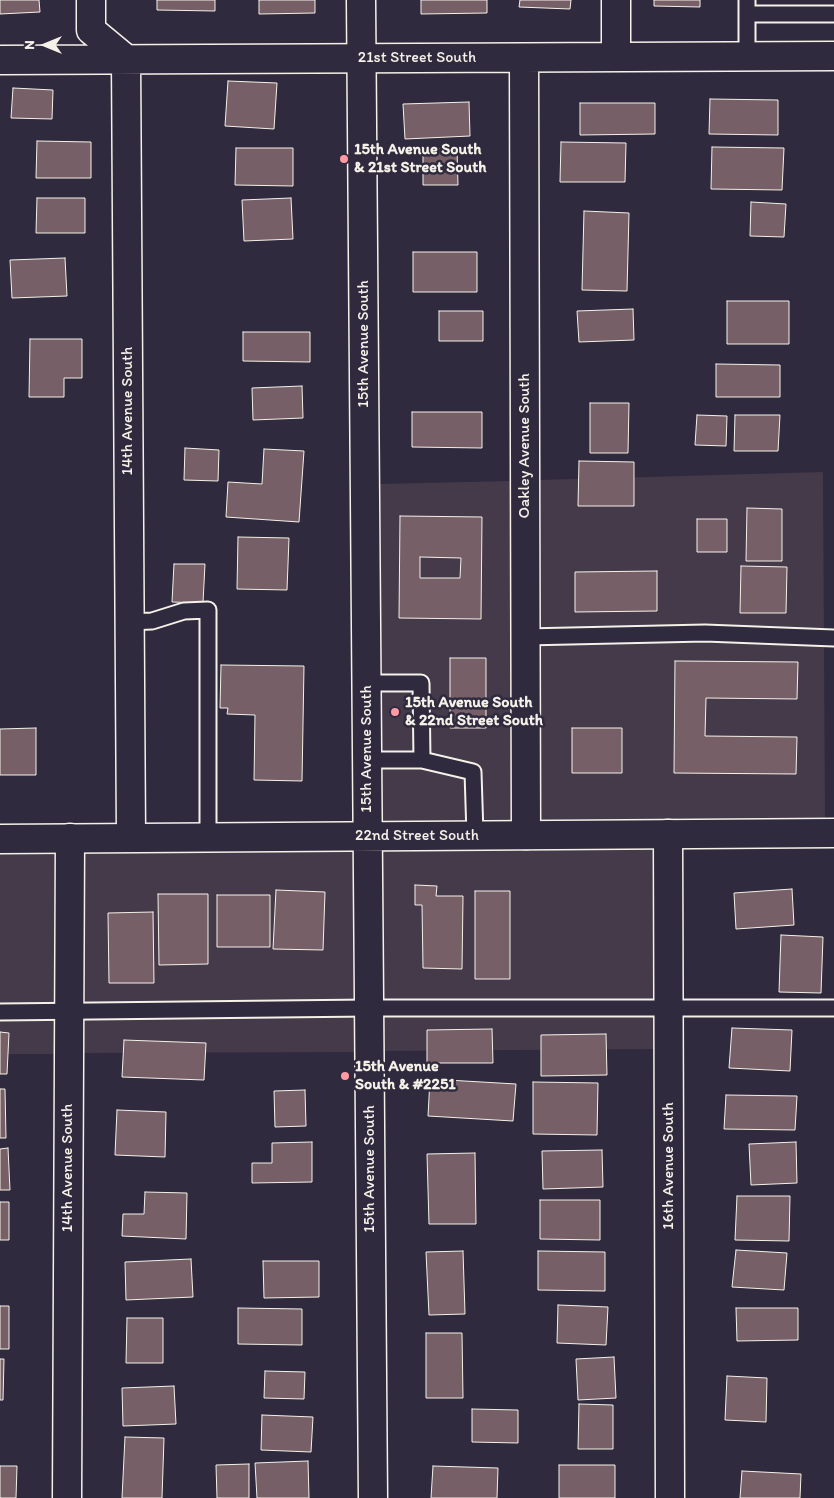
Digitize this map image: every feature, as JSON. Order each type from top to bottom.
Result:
[{"type":"street","points":[[92,0],[91,30],[126,60]]},
{"type":"street","name":"15th Avenue South","points":[[361,0],[373,1498]]},
{"type":"street","points":[[616,0],[616,57]]},
{"type":"street","name":"21st Street South","points":[[0,60],[834,56]]},
{"type":"street","name":"Oakley Avenue South","points":[[524,58],[526,835]]},
{"type":"street","name":"14th Avenue South","points":[[126,60],[131,837]]},
{"type":"street","name":"22nd Street South","points":[[0,839],[834,833]]},
{"type":"street","name":"16th Avenue South","points":[[668,834],[670,1498]]},
{"type":"street","name":"14th Avenue South","points":[[67,1498],[70,838]]},
{"type":"lane","points":[[747,57],[747,7],[834,14]]},
{"type":"lane","points":[[129,622],[152,621],[184,611],[208,610],[208,837]]},
{"type":"lane","points":[[525,637],[705,633],[834,638]]},
{"type":"lane","points":[[366,683],[421,683],[422,760]]},
{"type":"lane","points":[[367,760],[422,760],[473,772],[474,835]]},
{"type":"lane","points":[[0,1012],[369,1008],[834,1008]]},
{"type":"shaded area","points":[[823,472],[825,820],[678,818],[678,821],[541,822],[540,480]]},
{"type":"shaded area","points":[[510,481],[511,822],[382,823],[380,484]]},
{"type":"shaded area","points":[[654,847],[654,1049],[384,1051],[382,849]]},
{"type":"shaded area","points":[[353,849],[354,1052],[84,1053],[85,851]]},
{"type":"shaded area","points":[[55,851],[54,1054],[0,1054],[0,852]]},
{"type":"building","points":[[0,0],[39,0],[40,12],[0,14]]},
{"type":"building","points":[[157,0],[215,0],[215,11],[157,10]]},
{"type":"building","points":[[259,0],[315,0],[315,13],[259,14]]},
{"type":"building","points":[[421,0],[487,0],[487,13],[421,14]]},
{"type":"building","points":[[520,0],[571,0],[570,9],[519,7]]},
{"type":"building","points":[[654,0],[700,0],[700,7],[654,6]]},
{"type":"building","points":[[228,81],[277,83],[274,129],[225,126]]},
{"type":"building","points":[[13,88],[53,90],[52,119],[11,118]]},
{"type":"building","points":[[710,99],[778,100],[778,135],[709,134]]},
{"type":"building","points":[[469,102],[470,136],[405,139],[403,104]]},
{"type":"building","points":[[580,103],[655,103],[655,134],[580,135]]},
{"type":"building","points":[[37,141],[91,142],[91,178],[36,178]]},
{"type":"building","points":[[561,142],[626,143],[625,182],[560,182]]},
{"type":"building","points":[[712,147],[784,148],[782,190],[711,189]]},
{"type":"building","points":[[236,148],[293,148],[293,186],[235,185]]},
{"type":"building","points":[[457,148],[458,185],[423,185],[423,149]]},
{"type":"building","points":[[37,198],[85,198],[85,233],[36,233]]},
{"type":"building","points":[[291,198],[293,239],[244,241],[242,200]]},
{"type":"building","points":[[751,202],[786,204],[784,237],[750,236]]},
{"type":"building","points":[[584,211],[629,213],[627,291],[582,290]]},
{"type":"building","points":[[413,252],[477,252],[477,292],[413,292]]},
{"type":"building","points":[[65,258],[67,296],[12,298],[10,260]]},
{"type":"building","points":[[727,301],[789,301],[789,344],[727,344]]},
{"type":"building","points":[[633,309],[634,340],[579,342],[577,311]]},
{"type":"building","points":[[439,311],[483,311],[483,341],[439,341]]},
{"type":"building","points":[[243,332],[310,332],[310,362],[243,361]]},
{"type":"building","points":[[30,339],[82,339],[82,378],[64,378],[64,397],[29,397]]},
{"type":"building","points":[[716,364],[780,365],[780,397],[716,397]]},
{"type":"building","points":[[302,386],[303,418],[253,420],[252,388]]},
{"type":"building","points":[[590,403],[629,403],[628,453],[590,453]]},
{"type":"building","points":[[412,412],[482,412],[482,448],[412,447]]},
{"type":"building","points":[[697,415],[727,416],[726,446],[695,445]]},
{"type":"building","points":[[735,415],[780,415],[778,451],[734,451]]},
{"type":"building","points":[[185,448],[219,450],[218,481],[184,480]]},
{"type":"building","points":[[264,449],[304,451],[299,522],[226,517],[228,482],[262,484]]},
{"type":"building","points":[[579,461],[634,462],[634,506],[578,506]]},
{"type":"building","points":[[747,508],[782,509],[782,561],[746,561]]},
{"type":"building","points":[[400,516],[482,517],[481,619],[399,618]],"holes":[[[420,557],[461,558],[460,578],[420,578]]]},
{"type":"building","points":[[697,519],[727,519],[727,552],[697,552]]},
{"type":"building","points":[[238,537],[289,538],[287,590],[237,589]]},
{"type":"building","points":[[174,564],[205,564],[203,603],[172,602]]},
{"type":"building","points":[[741,566],[787,567],[786,613],[740,613]]},
{"type":"building","points":[[657,571],[657,611],[575,612],[575,572]]},
{"type":"building","points":[[450,658],[486,658],[486,728],[450,728]]},
{"type":"building","points":[[675,661],[798,662],[797,699],[706,698],[705,736],[797,737],[796,774],[674,773]]},
{"type":"building","points":[[221,665],[304,666],[302,781],[254,780],[255,715],[227,714],[228,708],[220,708]]},
{"type":"building","points":[[36,728],[36,775],[0,775],[0,729]]},
{"type":"building","points":[[572,728],[622,728],[622,773],[572,773]]},
{"type":"building","points":[[415,885],[437,886],[436,896],[463,896],[462,969],[423,968],[422,905],[415,905]]},
{"type":"building","points":[[792,889],[794,925],[736,929],[734,893]]},
{"type":"building","points":[[276,890],[325,892],[323,950],[273,949]]},
{"type":"building","points":[[475,891],[510,891],[510,979],[475,979]]},
{"type":"building","points":[[158,894],[208,894],[208,964],[159,965]]},
{"type":"building","points":[[217,895],[270,895],[270,947],[217,947]]},
{"type":"building","points":[[153,912],[154,983],[109,983],[108,913]]},
{"type":"building","points":[[781,935],[823,937],[821,993],[779,992]]},
{"type":"building","points":[[732,1028],[792,1030],[790,1071],[729,1068]]},
{"type":"building","points":[[492,1029],[493,1063],[427,1063],[427,1030]]},
{"type":"building","points":[[0,1032],[9,1033],[7,1074],[0,1074]]},
{"type":"building","points":[[606,1034],[607,1075],[541,1076],[541,1035]]},
{"type":"building","points":[[124,1040],[206,1043],[204,1080],[122,1077]]},
{"type":"building","points":[[430,1079],[516,1084],[513,1121],[428,1116]]},
{"type":"building","points":[[533,1082],[598,1083],[597,1135],[533,1134]]},
{"type":"building","points":[[0,1089],[5,1089],[6,1138],[0,1138]]},
{"type":"building","points":[[305,1090],[306,1126],[275,1127],[274,1091]]},
{"type":"building","points":[[726,1095],[797,1096],[795,1130],[724,1129]]},
{"type":"building","points":[[117,1110],[166,1112],[165,1157],[115,1155]]},
{"type":"building","points":[[312,1142],[312,1182],[252,1183],[252,1163],[272,1163],[272,1143]]},
{"type":"building","points":[[796,1142],[797,1183],[751,1185],[749,1144]]},
{"type":"building","points":[[8,1148],[10,1190],[0,1190],[0,1149]]},
{"type":"building","points":[[602,1150],[603,1187],[543,1189],[542,1151]]},
{"type":"building","points":[[475,1153],[476,1224],[429,1224],[427,1154]]},
{"type":"building","points":[[145,1192],[187,1193],[186,1239],[122,1236],[123,1214],[144,1214]]},
{"type":"building","points":[[737,1196],[790,1196],[789,1241],[735,1240]]},
{"type":"building","points":[[540,1200],[600,1200],[600,1240],[540,1239]]},
{"type":"building","points":[[0,1202],[9,1202],[9,1240],[0,1240]]},
{"type":"building","points":[[736,1250],[787,1253],[784,1290],[732,1287]]},
{"type":"building","points":[[463,1251],[465,1314],[429,1315],[426,1252]]},
{"type":"building","points":[[538,1251],[605,1252],[605,1291],[538,1290]]},
{"type":"building","points":[[191,1259],[193,1297],[126,1300],[125,1262]]},
{"type":"building","points":[[263,1261],[319,1261],[319,1297],[264,1298]]},
{"type":"building","points":[[558,1305],[608,1307],[606,1345],[557,1343]]},
{"type":"building","points":[[0,1306],[9,1306],[9,1349],[0,1349]]},
{"type":"building","points":[[238,1308],[302,1309],[302,1345],[238,1344]]},
{"type":"building","points":[[736,1308],[798,1308],[798,1340],[737,1341]]},
{"type":"building","points":[[127,1318],[163,1318],[163,1363],[126,1363]]},
{"type":"building","points":[[426,1333],[462,1333],[463,1398],[426,1398]]},
{"type":"building","points":[[614,1357],[616,1398],[578,1400],[576,1359]]},
{"type":"building","points":[[0,1359],[4,1359],[3,1400],[0,1400]]},
{"type":"building","points":[[265,1371],[305,1372],[304,1399],[264,1398]]},
{"type":"building","points":[[727,1376],[767,1378],[766,1422],[725,1420]]},
{"type":"building","points":[[174,1386],[176,1424],[123,1426],[122,1388]]},
{"type":"building","points":[[579,1404],[613,1405],[613,1449],[578,1449]]},
{"type":"building","points":[[472,1409],[518,1410],[518,1443],[472,1442]]},
{"type":"building","points":[[262,1415],[313,1417],[311,1452],[261,1450]]},
{"type":"building","points":[[125,1437],[164,1438],[162,1498],[122,1498]]},
{"type":"building","points":[[308,1461],[309,1498],[257,1498],[255,1463]]},
{"type":"building","points":[[249,1464],[249,1498],[217,1498],[216,1465]]},
{"type":"building","points":[[559,1465],[615,1465],[615,1498],[559,1498]]},
{"type":"building","points":[[0,1466],[17,1466],[16,1498],[0,1498]]},
{"type":"building","points":[[433,1466],[498,1468],[497,1498],[431,1498]]},
{"type":"building","points":[[742,1471],[801,1474],[800,1498],[740,1498]]},
{"type":"place","name":"15th Avenue South & 21st Street South","points":[[344,159]]},
{"type":"place","name":"15th Avenue South & 22nd Street South","points":[[395,712]]},
{"type":"place","name":"15th Avenue South & #2251","points":[[345,1076]]}]
